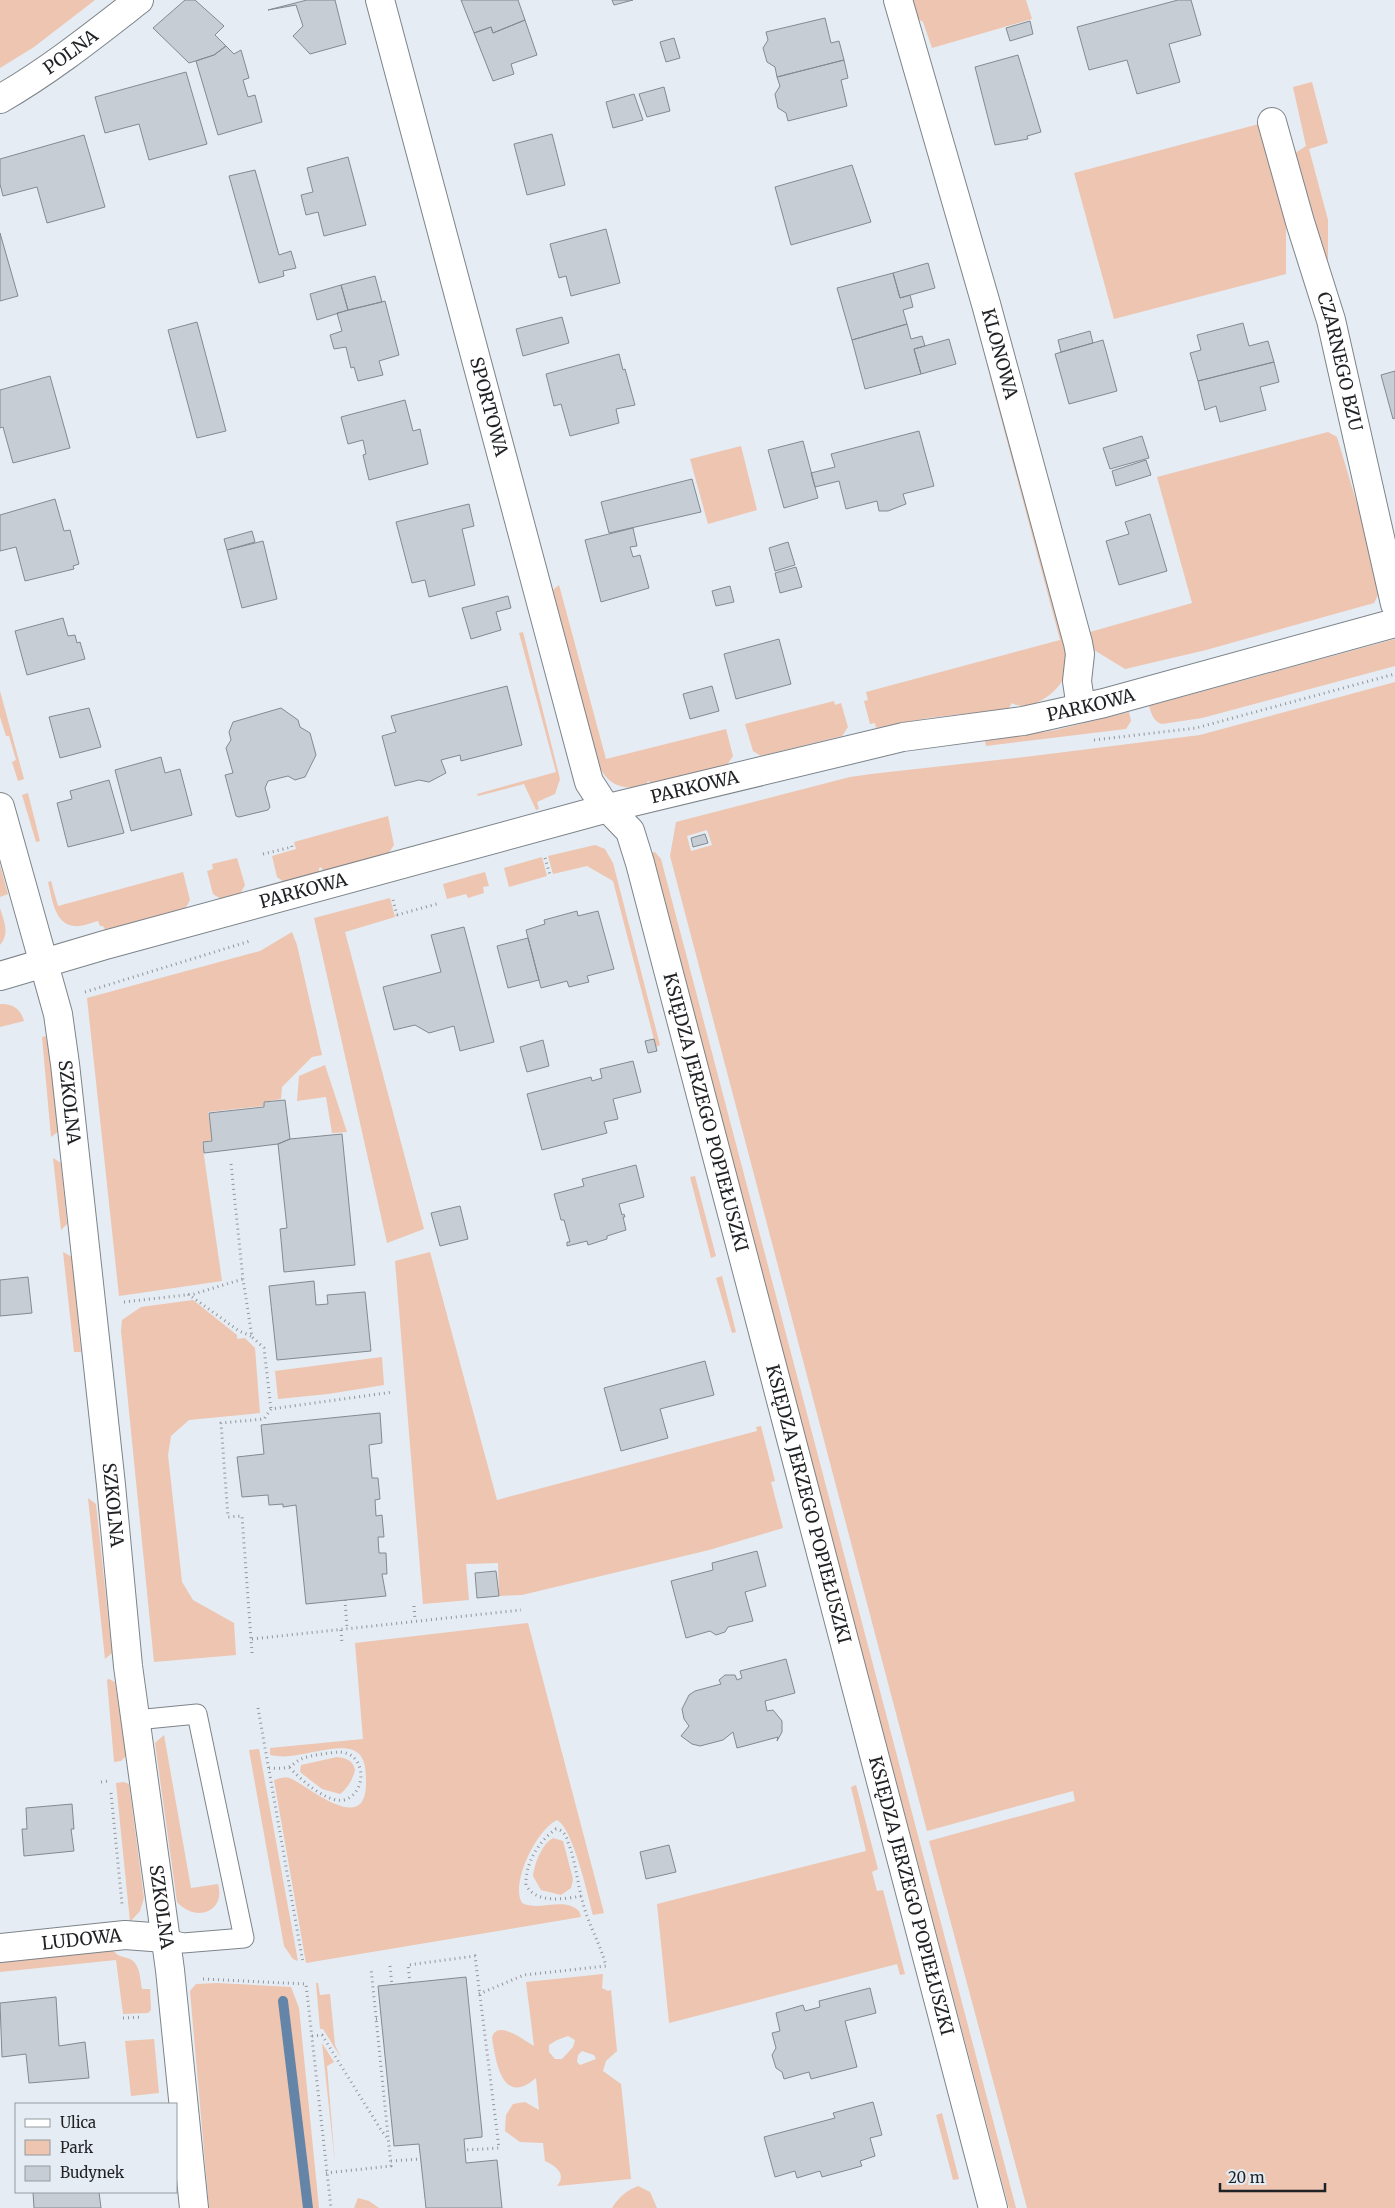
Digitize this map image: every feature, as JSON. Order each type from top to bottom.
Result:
[{"type":"street","name":"POLNA","points":[[0,99],[58,61],[139,0]]},
{"type":"street","name":"SPORTOWA","points":[[380,0],[589,782],[594,792],[608,808]]},
{"type":"street","name":"KLONOWA","points":[[898,0],[983,295],[1078,643],[1080,654],[1077,681],[1081,708]]},
{"type":"street","name":"CZARNEGO BZU","points":[[1272,122],[1300,222],[1331,320],[1395,604]]},
{"type":"street","name":"PARKOWA","points":[[0,976],[608,808],[903,737],[1005,724],[1081,708],[1395,624]]},
{"type":"street","name":"SZKOLNA","points":[[0,807],[58,1014],[66,1064],[111,1485],[128,1666],[177,2029],[194,2208]]},
{"type":"street","name":"KSIĘDZA JERZEGO POPIEŁUSZKI","points":[[608,808],[630,831],[640,863],[993,2208]]},
{"type":"street","name":"LUDOWA","points":[[0,1948],[125,1935],[165,1938]]},
{"type":"lane","points":[[136,1720],[197,1714],[244,1938],[183,1943],[165,1938]]},
{"type":"path","points":[[263,854],[292,846],[291,843]]},
{"type":"path","points":[[543,850],[550,875]]},
{"type":"path","points":[[392,898],[397,916],[440,903]]},
{"type":"path","points":[[231,1164],[243,1279],[252,1337]]},
{"type":"path","points":[[120,1303],[188,1294],[243,1279]]},
{"type":"path","points":[[188,1294],[239,1332],[252,1337],[264,1348],[271,1409]]},
{"type":"path","points":[[252,1653],[242,1516],[228,1517],[221,1423],[264,1418],[271,1409],[393,1392]]},
{"type":"path","points":[[345,1600],[347,1629]]},
{"type":"path","points":[[414,1606],[415,1620]]},
{"type":"path","points":[[252,1639],[521,1610]]},
{"type":"path","points":[[341,1630],[342,1644]]},
{"type":"path","points":[[258,1708],[303,1963]]},
{"type":"path","points":[[269,1768],[289,1767],[300,1759],[340,1752],[350,1755],[356,1760],[360,1767],[361,1778],[359,1787],[352,1795],[346,1799],[337,1800],[301,1781],[289,1767]]},
{"type":"path","points":[[101,1782],[109,1781]]},
{"type":"path","points":[[479,1994],[524,1975],[606,1966],[601,1946],[587,1916],[582,1896],[568,1842],[564,1833],[556,1829],[543,1840],[529,1862],[526,1885],[531,1892],[542,1897],[559,1899],[582,1896]]},
{"type":"path","points":[[410,1983],[408,1965],[475,1956],[498,2148],[465,2150]]},
{"type":"path","points":[[390,1966],[392,1985]]},
{"type":"path","points":[[326,2173],[391,2166],[371,1968]]},
{"type":"path","points":[[198,1979],[306,1984],[331,2208]]},
{"type":"path","points":[[124,2018],[147,2016]]},
{"type":"path","points":[[376,2019],[381,2018]]},
{"type":"path","points":[[312,2036],[322,2035],[380,2130],[389,2140]]},
{"type":"path","points":[[391,2161],[421,2159]]},
{"type":"green space","points":[[0,0],[95,0],[34,47],[0,68]]},
{"type":"green space","points":[[912,0],[1026,0],[1032,19],[932,48],[923,22],[917,18]]},
{"type":"green space","points":[[1312,82],[1328,143],[1309,149],[1328,220],[1328,269],[1292,155],[1306,146],[1293,87]]},
{"type":"green space","points":[[1259,124],[1286,227],[1286,274],[1114,319],[1074,173]]},
{"type":"green space","points":[[990,377],[995,379],[1068,645],[1067,666],[1064,677],[1055,690],[1034,704],[1026,706],[1012,703],[1008,709],[928,718],[876,728],[875,723],[870,724],[864,701],[868,700],[866,692],[1060,640]]},
{"type":"green space","points":[[1328,432],[1337,437],[1369,544],[1378,595],[1374,603],[1206,650],[1125,669],[1094,650],[1090,632],[1192,603],[1157,477]]},
{"type":"green space","points":[[741,446],[757,510],[708,524],[690,459]]},
{"type":"green space","points":[[559,585],[606,759],[726,729],[733,756],[727,765],[651,785],[649,781],[647,785],[632,788],[619,786],[608,779],[599,766],[553,590]]},
{"type":"green space","points":[[523,632],[560,779],[555,794],[537,802],[539,809],[536,810],[524,784],[478,796],[477,794],[556,772],[519,633]]},
{"type":"green space","points":[[1395,639],[1395,666],[1202,718],[1162,724],[1152,715],[1149,706]]},
{"type":"green space","points":[[1395,682],[1395,2208],[1027,2208],[929,1841],[1075,1801],[1073,1791],[927,1831],[670,856],[676,822],[850,777],[1200,735]],"holes":[[[707,830],[712,845],[691,851],[687,836]]]},
{"type":"green space","points":[[0,691],[24,779],[18,781],[12,762],[16,760],[9,736],[6,736],[0,717]]},
{"type":"green space","points":[[834,701],[835,705],[841,703],[848,727],[842,736],[761,756],[753,751],[745,724]]},
{"type":"green space","points":[[1129,712],[1131,721],[1126,729],[986,746],[985,741],[1056,730]]},
{"type":"green space","points":[[28,793],[40,841],[36,842],[22,795]]},
{"type":"green space","points":[[388,816],[394,845],[388,854],[323,871],[321,867],[319,872],[284,882],[277,877],[272,856],[296,849],[294,842]]},
{"type":"green space","points":[[595,845],[605,849],[613,863],[660,1045],[656,1047],[613,881],[587,866],[553,874],[548,856]]},
{"type":"green space","points":[[655,852],[661,859],[1016,2208],[1009,2208],[651,853]]},
{"type":"green space","points":[[542,857],[547,876],[509,887],[504,868]]},
{"type":"green space","points":[[237,858],[245,885],[240,894],[221,899],[213,894],[207,871],[213,869],[212,864]]},
{"type":"green space","points":[[0,865],[8,894],[0,897]]},
{"type":"green space","points":[[183,872],[190,900],[185,909],[105,930],[98,921],[74,926],[62,920],[55,909],[48,882],[51,881],[58,906]]},
{"type":"green space","points":[[485,872],[489,886],[483,887],[484,893],[468,898],[466,894],[447,899],[443,884]]},
{"type":"green space","points":[[390,898],[395,917],[345,932],[424,1229],[387,1243],[314,918]]},
{"type":"green space","points":[[0,908],[5,936],[0,945]]},
{"type":"green space","points":[[292,932],[297,945],[322,1055],[312,1057],[282,1087],[281,1099],[263,1102],[264,1106],[208,1112],[212,1140],[202,1142],[222,1281],[119,1296],[87,998],[260,951]]},
{"type":"green space","points":[[0,1004],[15,1008],[21,1013],[24,1021],[0,1027]]},
{"type":"green space","points":[[46,1036],[52,1068],[59,1131],[51,1137],[42,1037]]},
{"type":"green space","points":[[325,1065],[347,1132],[332,1133],[326,1097],[297,1101],[299,1076]]},
{"type":"green space","points":[[53,1158],[61,1163],[67,1224],[61,1230]]},
{"type":"green space","points":[[695,1176],[716,1256],[711,1258],[690,1177]]},
{"type":"green space","points":[[63,1252],[72,1257],[81,1352],[74,1352]]},
{"type":"green space","points":[[430,1252],[497,1500],[757,1431],[756,1427],[761,1426],[775,1481],[771,1482],[783,1528],[709,1550],[522,1595],[499,1596],[498,1563],[466,1564],[469,1600],[423,1604],[395,1261]]},
{"type":"green space","points":[[722,1276],[736,1332],[732,1333],[716,1278]]},
{"type":"green space","points":[[193,1300],[237,1335],[237,1339],[245,1338],[255,1348],[260,1413],[189,1420],[171,1436],[168,1455],[182,1582],[193,1600],[234,1623],[236,1655],[154,1662],[121,1331],[122,1320],[141,1307]]},
{"type":"green space","points":[[382,1357],[384,1385],[328,1394],[278,1399],[275,1371]]},
{"type":"green space","points":[[88,1498],[96,1504],[112,1653],[105,1659]]},
{"type":"green space","points":[[528,1623],[604,1913],[593,1915],[574,1849],[569,1836],[557,1820],[549,1825],[534,1845],[523,1870],[519,1894],[522,1903],[536,1906],[566,1905],[579,1911],[581,1917],[306,1963],[274,1780],[290,1778],[337,1805],[357,1806],[364,1798],[365,1769],[361,1756],[347,1748],[284,1756],[270,1755],[270,1748],[363,1739],[355,1643]]},
{"type":"green space","points":[[107,1680],[115,1682],[126,1756],[121,1761],[114,1762]]},
{"type":"green space","points":[[164,1735],[191,1888],[218,1884],[218,1902],[214,1908],[200,1913],[193,1912],[177,1902],[155,1743]]},
{"type":"green space","points":[[259,1749],[298,1961],[293,1959],[284,1946],[249,1750]]},
{"type":"green space","points":[[337,1757],[349,1760],[355,1770],[349,1784],[340,1794],[322,1789],[300,1772],[301,1765]]},
{"type":"green space","points":[[124,1782],[129,1784],[144,1898],[140,1911],[130,1922],[116,1783]]},
{"type":"green space","points":[[856,1785],[878,1869],[872,1872],[877,1891],[883,1890],[905,1974],[900,1975],[897,1964],[669,2023],[657,1904],[866,1851],[851,1787]]},
{"type":"green space","points":[[553,1838],[563,1841],[573,1879],[571,1888],[561,1895],[541,1890],[533,1876],[539,1855],[545,1845]]},
{"type":"green space","points":[[111,1948],[118,1955],[131,1960],[137,1966],[142,1989],[150,1989],[151,2010],[148,2013],[123,2014],[116,1960],[0,1972],[0,1960]]},
{"type":"green space","points":[[603,1974],[602,1988],[608,1991],[611,1990],[617,2051],[606,2061],[603,2071],[621,2084],[631,2179],[557,2186],[561,2178],[560,2174],[553,2165],[545,2161],[543,2143],[520,2142],[505,2131],[506,2115],[513,2104],[525,2102],[539,2110],[536,2078],[525,2086],[515,2087],[508,2084],[499,2069],[492,2038],[495,2032],[505,2030],[534,2046],[526,1982]],"holes":[[[568,2036],[575,2040],[573,2047],[562,2059],[555,2059],[549,2052],[549,2045]],[[582,2051],[594,2055],[596,2059],[580,2065],[577,2062],[578,2055]]]},
{"type":"green space","points":[[217,1983],[291,1987],[299,2008],[319,2208],[209,2208],[190,1991],[196,1984]]},
{"type":"green space","points":[[316,1983],[318,1983],[320,1995],[330,1994],[335,2045],[341,2058],[323,2029],[320,2029]]},
{"type":"green space","points":[[154,2039],[159,2093],[131,2096],[125,2041]]},
{"type":"green space","points":[[322,2043],[334,2062],[327,2066],[335,2163]]},
{"type":"green space","points":[[942,2113],[959,2179],[953,2180],[936,2115]]},
{"type":"green space","points":[[638,2186],[650,2192],[657,2208],[612,2208],[623,2195]]},
{"type":"green space","points":[[358,2198],[369,2201],[379,2208],[354,2208]]},
{"type":"building","points":[[185,0],[195,0],[224,26],[215,35],[226,46],[214,55],[189,63],[153,28]]},
{"type":"building","points":[[307,0],[335,0],[346,44],[310,54],[293,36],[303,26],[296,5],[268,10]]},
{"type":"building","points":[[461,0],[518,0],[525,20],[493,33],[491,27],[474,33]]},
{"type":"building","points":[[612,0],[633,0],[614,5]]},
{"type":"building","points":[[1178,0],[1191,0],[1201,35],[1169,44],[1180,82],[1137,94],[1127,60],[1089,70],[1077,27]]},
{"type":"building","points":[[825,18],[831,43],[839,41],[844,60],[777,77],[775,67],[767,62],[763,48],[768,40],[766,32]]},
{"type":"building","points":[[525,20],[537,55],[511,64],[514,74],[493,81],[474,33],[491,27],[493,33]]},
{"type":"building","points":[[1030,21],[1033,34],[1010,41],[1006,28]]},
{"type":"building","points":[[674,38],[680,58],[666,62],[660,42]]},
{"type":"building","points":[[226,46],[234,54],[241,50],[249,78],[243,80],[248,97],[255,95],[262,122],[218,135],[196,61],[214,55]]},
{"type":"building","points":[[1018,55],[1041,132],[1027,136],[1028,139],[995,145],[975,67]]},
{"type":"building","points":[[844,60],[848,78],[841,80],[847,106],[788,121],[786,113],[778,108],[775,94],[780,86],[777,77]]},
{"type":"building","points":[[186,72],[207,144],[149,160],[139,124],[105,133],[95,97]]},
{"type":"building","points":[[664,87],[670,111],[647,117],[639,94]]},
{"type":"building","points":[[634,94],[643,120],[613,128],[606,102]]},
{"type":"building","points":[[552,134],[565,185],[527,195],[514,144]]},
{"type":"building","points":[[84,135],[105,207],[47,223],[37,187],[3,196],[0,184],[0,159]]},
{"type":"building","points":[[348,157],[366,225],[324,236],[318,212],[306,215],[301,195],[313,192],[307,168]]},
{"type":"building","points":[[852,165],[871,222],[791,245],[775,187]]},
{"type":"building","points":[[255,170],[279,255],[291,251],[296,268],[283,271],[284,276],[259,283],[229,176]]},
{"type":"building","points":[[606,229],[620,283],[571,296],[566,276],[559,278],[550,244]]},
{"type":"building","points":[[0,233],[18,296],[0,301]]},
{"type":"building","points":[[928,263],[935,288],[900,298],[893,273]]},
{"type":"building","points":[[893,273],[900,298],[910,295],[913,307],[903,310],[907,324],[852,340],[837,288]]},
{"type":"building","points":[[375,276],[382,302],[348,310],[341,285]]},
{"type":"building","points":[[341,285],[348,310],[317,320],[310,294]]},
{"type":"building","points":[[385,301],[399,355],[379,361],[383,375],[358,381],[354,367],[351,368],[346,347],[334,349],[330,335],[342,331],[337,313]]},
{"type":"building","points":[[562,317],[569,343],[523,356],[516,329]]},
{"type":"building","points":[[197,322],[226,431],[197,438],[168,330]]},
{"type":"building","points":[[1243,323],[1249,346],[1268,341],[1274,362],[1198,381],[1190,353],[1201,350],[1197,335]]},
{"type":"building","points":[[907,324],[911,339],[922,336],[925,346],[914,349],[921,374],[865,389],[852,340]]},
{"type":"building","points":[[1090,331],[1093,343],[1061,352],[1058,340]]},
{"type":"building","points":[[949,339],[956,364],[921,374],[914,349]]},
{"type":"building","points":[[1103,340],[1117,391],[1069,404],[1055,354]]},
{"type":"building","points":[[619,354],[635,405],[616,409],[619,423],[570,436],[561,404],[554,406],[546,374]]},
{"type":"building","points":[[1274,362],[1279,382],[1260,387],[1266,410],[1220,422],[1216,406],[1205,410],[1198,381]]},
{"type":"building","points":[[1395,371],[1395,418],[1393,419],[1381,375]]},
{"type":"building","points":[[50,376],[70,448],[13,463],[3,427],[0,428],[0,390]]},
{"type":"building","points":[[405,400],[413,431],[420,429],[428,464],[369,480],[363,455],[366,454],[363,440],[348,444],[341,417]]},
{"type":"building","points":[[919,431],[934,486],[903,494],[906,504],[888,511],[879,511],[877,501],[846,509],[839,481],[815,487],[811,473],[835,467],[831,454]]},
{"type":"building","points":[[1142,436],[1149,458],[1110,469],[1103,448]]},
{"type":"building","points":[[803,441],[818,498],[784,508],[768,450]]},
{"type":"building","points":[[1146,460],[1151,475],[1116,486],[1112,471]]},
{"type":"building","points":[[692,479],[701,512],[609,533],[601,502]]},
{"type":"building","points":[[55,499],[64,531],[70,530],[79,564],[73,566],[74,569],[25,581],[16,547],[0,551],[0,515]]},
{"type":"building","points":[[469,504],[474,526],[462,529],[475,585],[429,597],[425,580],[412,583],[396,522]]},
{"type":"building","points":[[1150,514],[1167,571],[1119,585],[1106,541],[1129,534],[1125,522]]},
{"type":"building","points":[[633,528],[637,546],[630,547],[633,557],[640,555],[649,588],[601,602],[585,540]]},
{"type":"building","points":[[252,531],[255,542],[227,550],[224,539]]},
{"type":"building","points":[[263,541],[277,599],[242,608],[227,550]]},
{"type":"building","points":[[788,542],[795,565],[775,571],[769,548]]},
{"type":"building","points":[[796,567],[802,587],[780,593],[775,573]]},
{"type":"building","points":[[730,586],[734,602],[716,606],[712,591]]},
{"type":"building","points":[[508,596],[511,608],[496,612],[501,630],[471,639],[462,608]]},
{"type":"building","points":[[63,618],[68,636],[75,635],[77,643],[80,642],[85,659],[27,675],[15,631]]},
{"type":"building","points":[[779,639],[791,684],[736,699],[724,654]]},
{"type":"building","points":[[507,686],[522,745],[461,761],[460,755],[441,760],[446,773],[429,782],[419,780],[395,786],[382,736],[396,732],[391,716]]},
{"type":"building","points":[[712,686],[719,711],[690,719],[683,694]]},
{"type":"building","points":[[89,708],[101,747],[60,758],[49,717]]},
{"type":"building","points":[[281,708],[298,720],[300,727],[310,733],[316,755],[305,777],[295,780],[288,776],[268,781],[265,788],[270,807],[268,810],[239,817],[236,816],[225,775],[233,773],[226,748],[231,740],[229,732],[233,722]]},
{"type":"building","points":[[161,757],[165,773],[180,769],[192,815],[131,831],[115,770]]},
{"type":"building","points":[[109,780],[124,833],[68,847],[57,803],[72,799],[70,791]]},
{"type":"building","points":[[705,834],[708,843],[693,847],[691,838]]},
{"type":"building","points":[[577,911],[578,916],[598,911],[614,969],[587,976],[589,982],[569,987],[567,981],[541,988],[526,930],[545,924],[544,920]]},
{"type":"building","points":[[464,927],[494,1042],[460,1051],[454,1026],[429,1033],[415,1025],[394,1030],[383,987],[441,972],[431,935]]},
{"type":"building","points":[[528,938],[539,980],[508,988],[497,946]]},
{"type":"building","points":[[654,1039],[657,1051],[648,1053],[645,1041]]},
{"type":"building","points":[[543,1040],[549,1066],[527,1072],[520,1047]]},
{"type":"building","points":[[633,1061],[641,1092],[613,1099],[618,1119],[604,1122],[607,1133],[542,1150],[527,1094],[591,1077],[592,1081],[602,1078],[600,1069]]},
{"type":"building","points":[[285,1100],[290,1139],[278,1144],[204,1153],[203,1142],[212,1141],[209,1113],[264,1107],[264,1102]]},
{"type":"building","points":[[342,1134],[355,1265],[284,1272],[280,1229],[287,1228],[278,1144],[290,1139]]},
{"type":"building","points":[[636,1165],[644,1197],[619,1204],[622,1215],[624,1214],[625,1217],[623,1217],[626,1230],[588,1245],[587,1241],[567,1246],[567,1242],[570,1242],[564,1220],[561,1220],[554,1194],[584,1186],[582,1179]]},
{"type":"building","points":[[460,1206],[468,1239],[440,1246],[431,1213]]},
{"type":"building","points":[[28,1277],[32,1313],[0,1316],[0,1280]]},
{"type":"building","points":[[314,1281],[316,1305],[328,1304],[327,1295],[365,1292],[371,1351],[277,1360],[269,1286]]},
{"type":"building","points":[[705,1361],[714,1395],[660,1409],[668,1438],[621,1451],[604,1388]]},
{"type":"building","points":[[380,1413],[382,1443],[369,1445],[372,1478],[378,1478],[380,1499],[375,1500],[376,1516],[382,1515],[384,1537],[378,1537],[379,1553],[386,1553],[387,1574],[382,1574],[386,1596],[306,1604],[296,1505],[283,1507],[283,1504],[269,1505],[268,1495],[242,1497],[237,1457],[264,1454],[261,1425]]},
{"type":"building","points":[[757,1551],[766,1586],[745,1592],[753,1621],[728,1627],[725,1632],[716,1635],[710,1631],[686,1638],[671,1581],[713,1570],[712,1563]]},
{"type":"building","points":[[496,1571],[499,1596],[477,1598],[475,1573]]},
{"type":"building","points":[[786,1659],[795,1693],[765,1701],[767,1711],[773,1710],[782,1721],[782,1732],[777,1741],[778,1737],[737,1748],[733,1732],[723,1740],[700,1746],[692,1744],[681,1736],[689,1726],[684,1719],[682,1709],[689,1695],[695,1691],[721,1684],[719,1680],[725,1675],[735,1675],[737,1680],[742,1678],[740,1671]]},
{"type":"building","points":[[72,1804],[74,1829],[71,1829],[74,1851],[24,1856],[22,1829],[27,1829],[26,1808]]},
{"type":"building","points":[[669,1845],[676,1872],[646,1879],[640,1852]]},
{"type":"building","points":[[466,1977],[482,2137],[464,2139],[466,2163],[497,2160],[502,2208],[426,2208],[419,2144],[394,2146],[378,1986]]},
{"type":"building","points":[[870,1988],[876,2013],[845,2021],[857,2067],[811,2079],[809,2072],[784,2079],[782,2072],[776,2068],[772,2055],[776,2048],[772,2033],[780,2031],[776,2013],[803,2005],[805,2011],[820,2007],[819,2001]]},
{"type":"building","points":[[56,1997],[59,2046],[85,2042],[89,2078],[29,2083],[26,2054],[2,2057],[0,2003]]},
{"type":"building","points":[[873,2102],[882,2135],[870,2138],[875,2156],[860,2161],[862,2166],[822,2177],[820,2171],[797,2178],[795,2171],[775,2177],[764,2137],[835,2118],[833,2113]]},
{"type":"building","points":[[33,2193],[99,2193],[101,2208],[34,2208]]},
{"type":"waterway","points":[[283,2001],[308,2208]]}]
